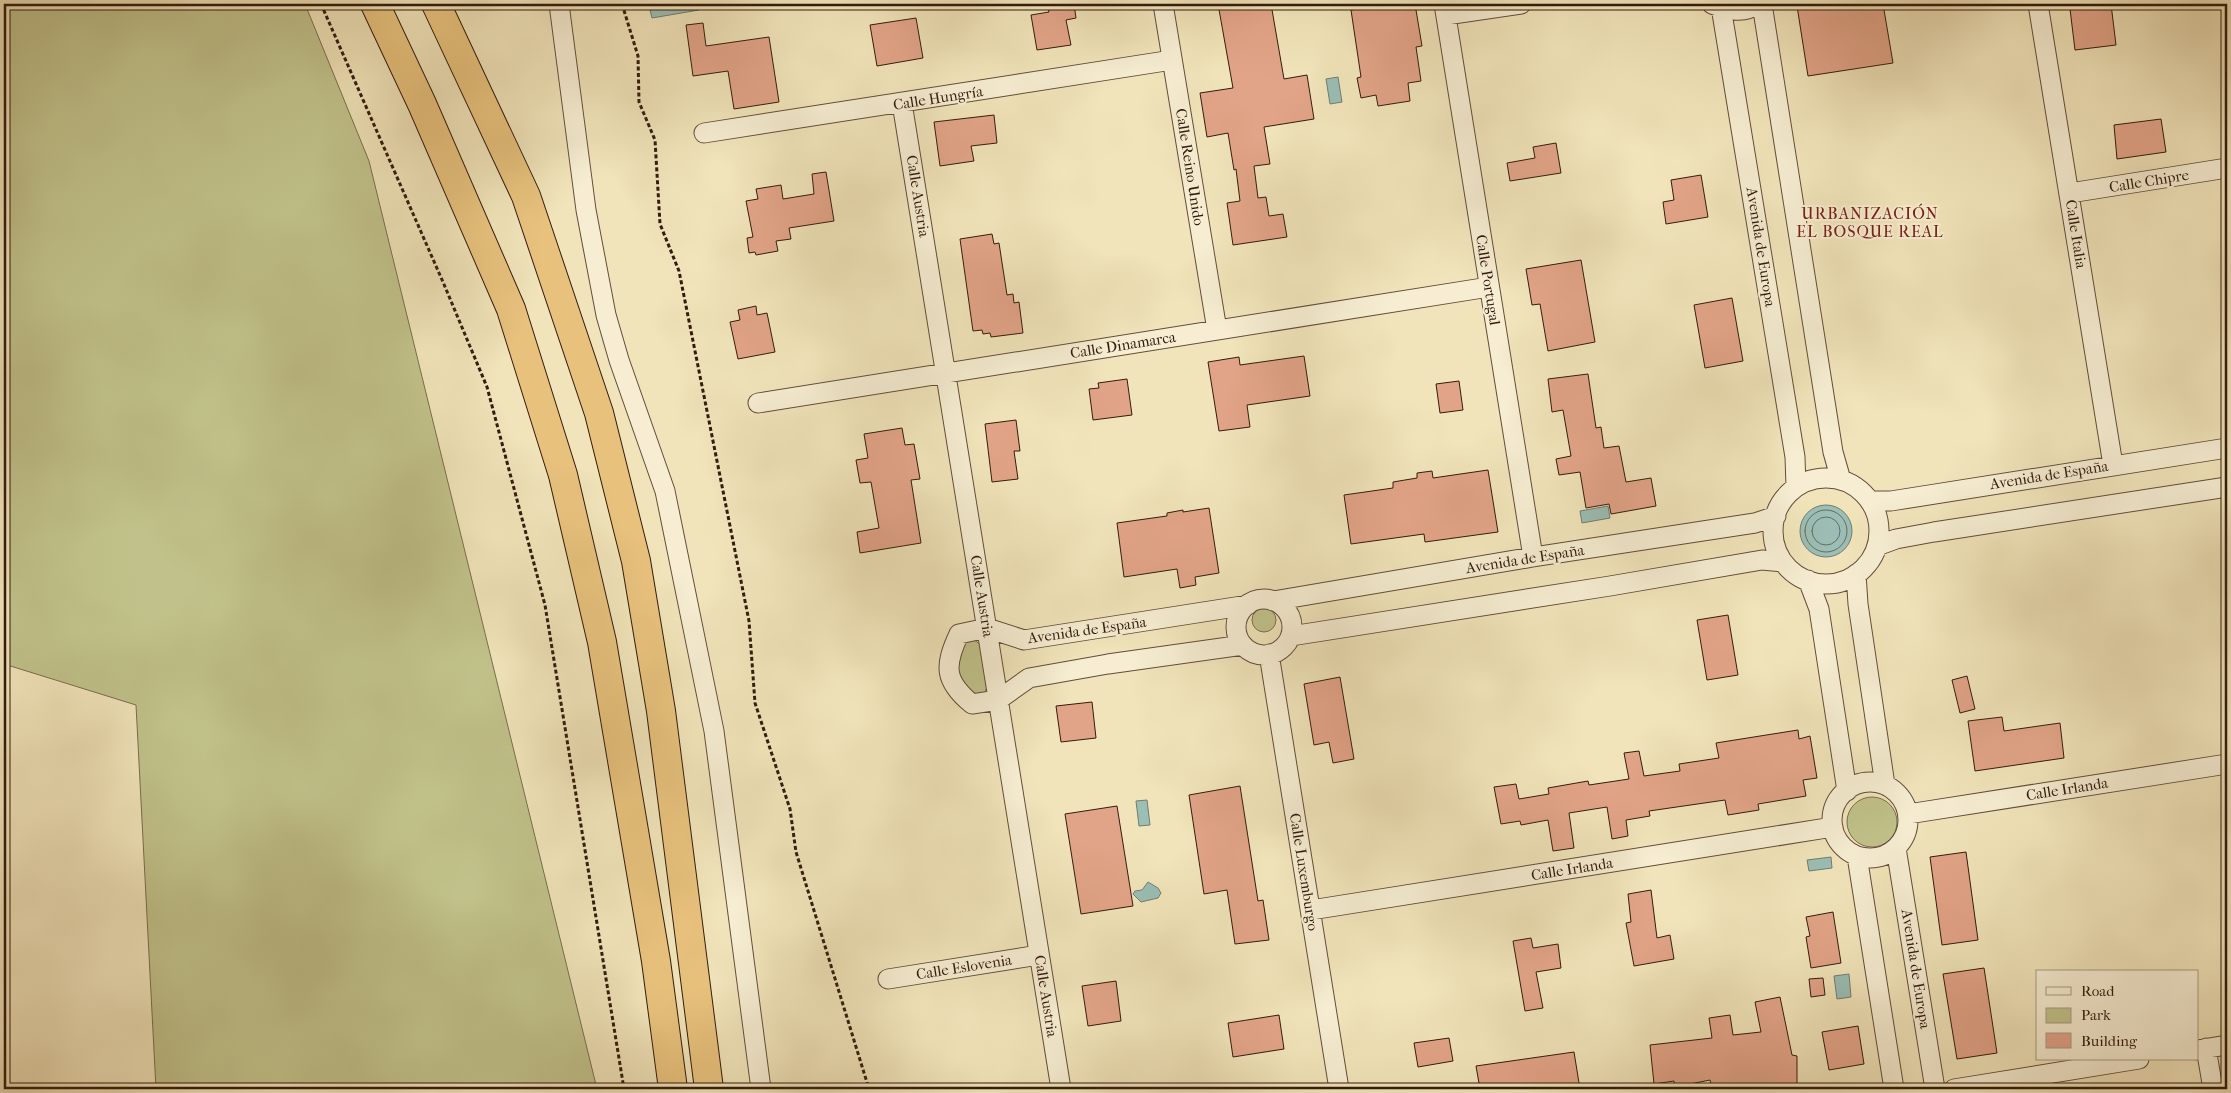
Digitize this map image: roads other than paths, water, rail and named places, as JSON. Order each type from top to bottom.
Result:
[{"type":"highway","points":[[375,4],[422,104],[512,309],[563,475],[602,642],[656,961],[673,1089]]},
{"type":"highway","points":[[436,4],[526,196]]},
{"type":"highway","points":[[449,4],[465,38],[526,196],[599,413],[636,561],[661,710],[709,1089]]},
{"type":"street","points":[[559,4],[586,210],[606,315],[618,360],[664,492],[714,731],[761,1089]]},
{"type":"street","name":"Calle Reino Unido","points":[[1163,4],[1217,330]]},
{"type":"street","points":[[1446,9],[1521,4]]},
{"type":"street","points":[[1716,5],[1732,11],[1753,7],[1757,4]]},
{"type":"street","points":[[1762,4],[1833,452],[1840,480]]},
{"type":"street","name":"Calle Italia","points":[[2038,4],[2113,465]]},
{"type":"street","name":"Avenida de Europa","points":[[1716,5],[1795,457],[1796,488]]},
{"type":"street","name":"Calle Portugal","points":[[1446,9],[1533,557]]},
{"type":"street","name":"Calle Hungría","points":[[704,133],[1172,60]]},
{"type":"street","name":"Calle Austria","points":[[902,103],[1061,1089]]},
{"type":"street","name":"Calle Chipre","points":[[2070,193],[2227,168]]},
{"type":"street","name":"Calle Dinamarca","points":[[758,403],[1489,287]]},
{"type":"street","name":"Avenida de España","points":[[1870,500],[1891,501],[2227,448]]},
{"type":"street","points":[[1831,476],[1840,480],[1858,486],[1876,508],[1881,536],[1871,562],[1849,580],[1822,585],[1795,575],[1777,554],[1772,526],[1782,499],[1803,481],[1831,476]]},
{"type":"street","points":[[1877,546],[1896,539],[1934,532],[2227,487]]},
{"type":"street","name":"Avenida de España","points":[[1273,601],[1533,557],[1755,523],[1776,516]]},
{"type":"street","points":[[1290,636],[1610,586],[1762,560],[1784,562]]},
{"type":"street","points":[[1856,574],[1858,604],[1885,785]]},
{"type":"street","points":[[1808,580],[1819,609],[1847,791]]},
{"type":"street","points":[[1267,599],[1273,601],[1281,604],[1290,615],[1293,630],[1288,644],[1276,653],[1262,655],[1248,650],[1243,645],[1238,639],[1236,625],[1241,611],[1252,601],[1267,599]]},
{"type":"street","name":"Avenida de España","points":[[987,628],[1024,640],[1248,605]]},
{"type":"street","points":[[987,628],[959,634],[950,654],[949,674],[957,692],[972,704],[998,700],[1030,678],[1108,664],[1243,645]]},
{"type":"street","name":"Calle Luxemburgo","points":[[1269,654],[1339,1089]]},
{"type":"street","name":"Calle Irlanda","points":[[1908,814],[2227,764]]},
{"type":"street","points":[[1874,781],[1885,785],[1893,788],[1906,804],[1909,824],[1902,843],[1887,856],[1867,859],[1848,852],[1835,837],[1831,817],[1838,798],[1854,785],[1874,781]]},
{"type":"street","name":"Calle Irlanda","points":[[1311,910],[1833,827]]},
{"type":"street","name":"Avenida de Europa","points":[[1896,848],[1935,1089]]},
{"type":"street","points":[[1857,856],[1894,1089]]},
{"type":"street","name":"Calle Eslovenia","points":[[888,979],[1039,955]]},
{"type":"street","points":[[2213,1089],[2202,1049],[2227,1045]]},
{"type":"street","points":[[1954,1089],[2133,1060]]},
{"type":"water","points":[[698,4],[699,10],[652,18],[650,10]]},
{"type":"water","points":[[1338,77],[1342,102],[1330,104],[1326,79]]},
{"type":"water","points":[[1826,505],[1836,507],[1844,513],[1850,521],[1852,531],[1850,541],[1844,549],[1836,555],[1826,557],[1816,555],[1808,549],[1802,541],[1800,531],[1802,521],[1808,513],[1816,507]]},
{"type":"water","points":[[1608,506],[1610,518],[1582,523],[1580,511]]},
{"type":"water","points":[[1147,800],[1150,825],[1139,826],[1136,801]]},
{"type":"water","points":[[1831,857],[1832,868],[1809,871],[1807,860]]},
{"type":"water","points":[[1148,882],[1158,888],[1161,893],[1158,898],[1141,902],[1133,894],[1135,891],[1142,890]]},
{"type":"water","points":[[1849,974],[1851,997],[1837,999],[1834,976]]},
{"type":"district","name":"URBANIZACIÓN EL BOSQUE REAL","points":[[1870,222]]}]
